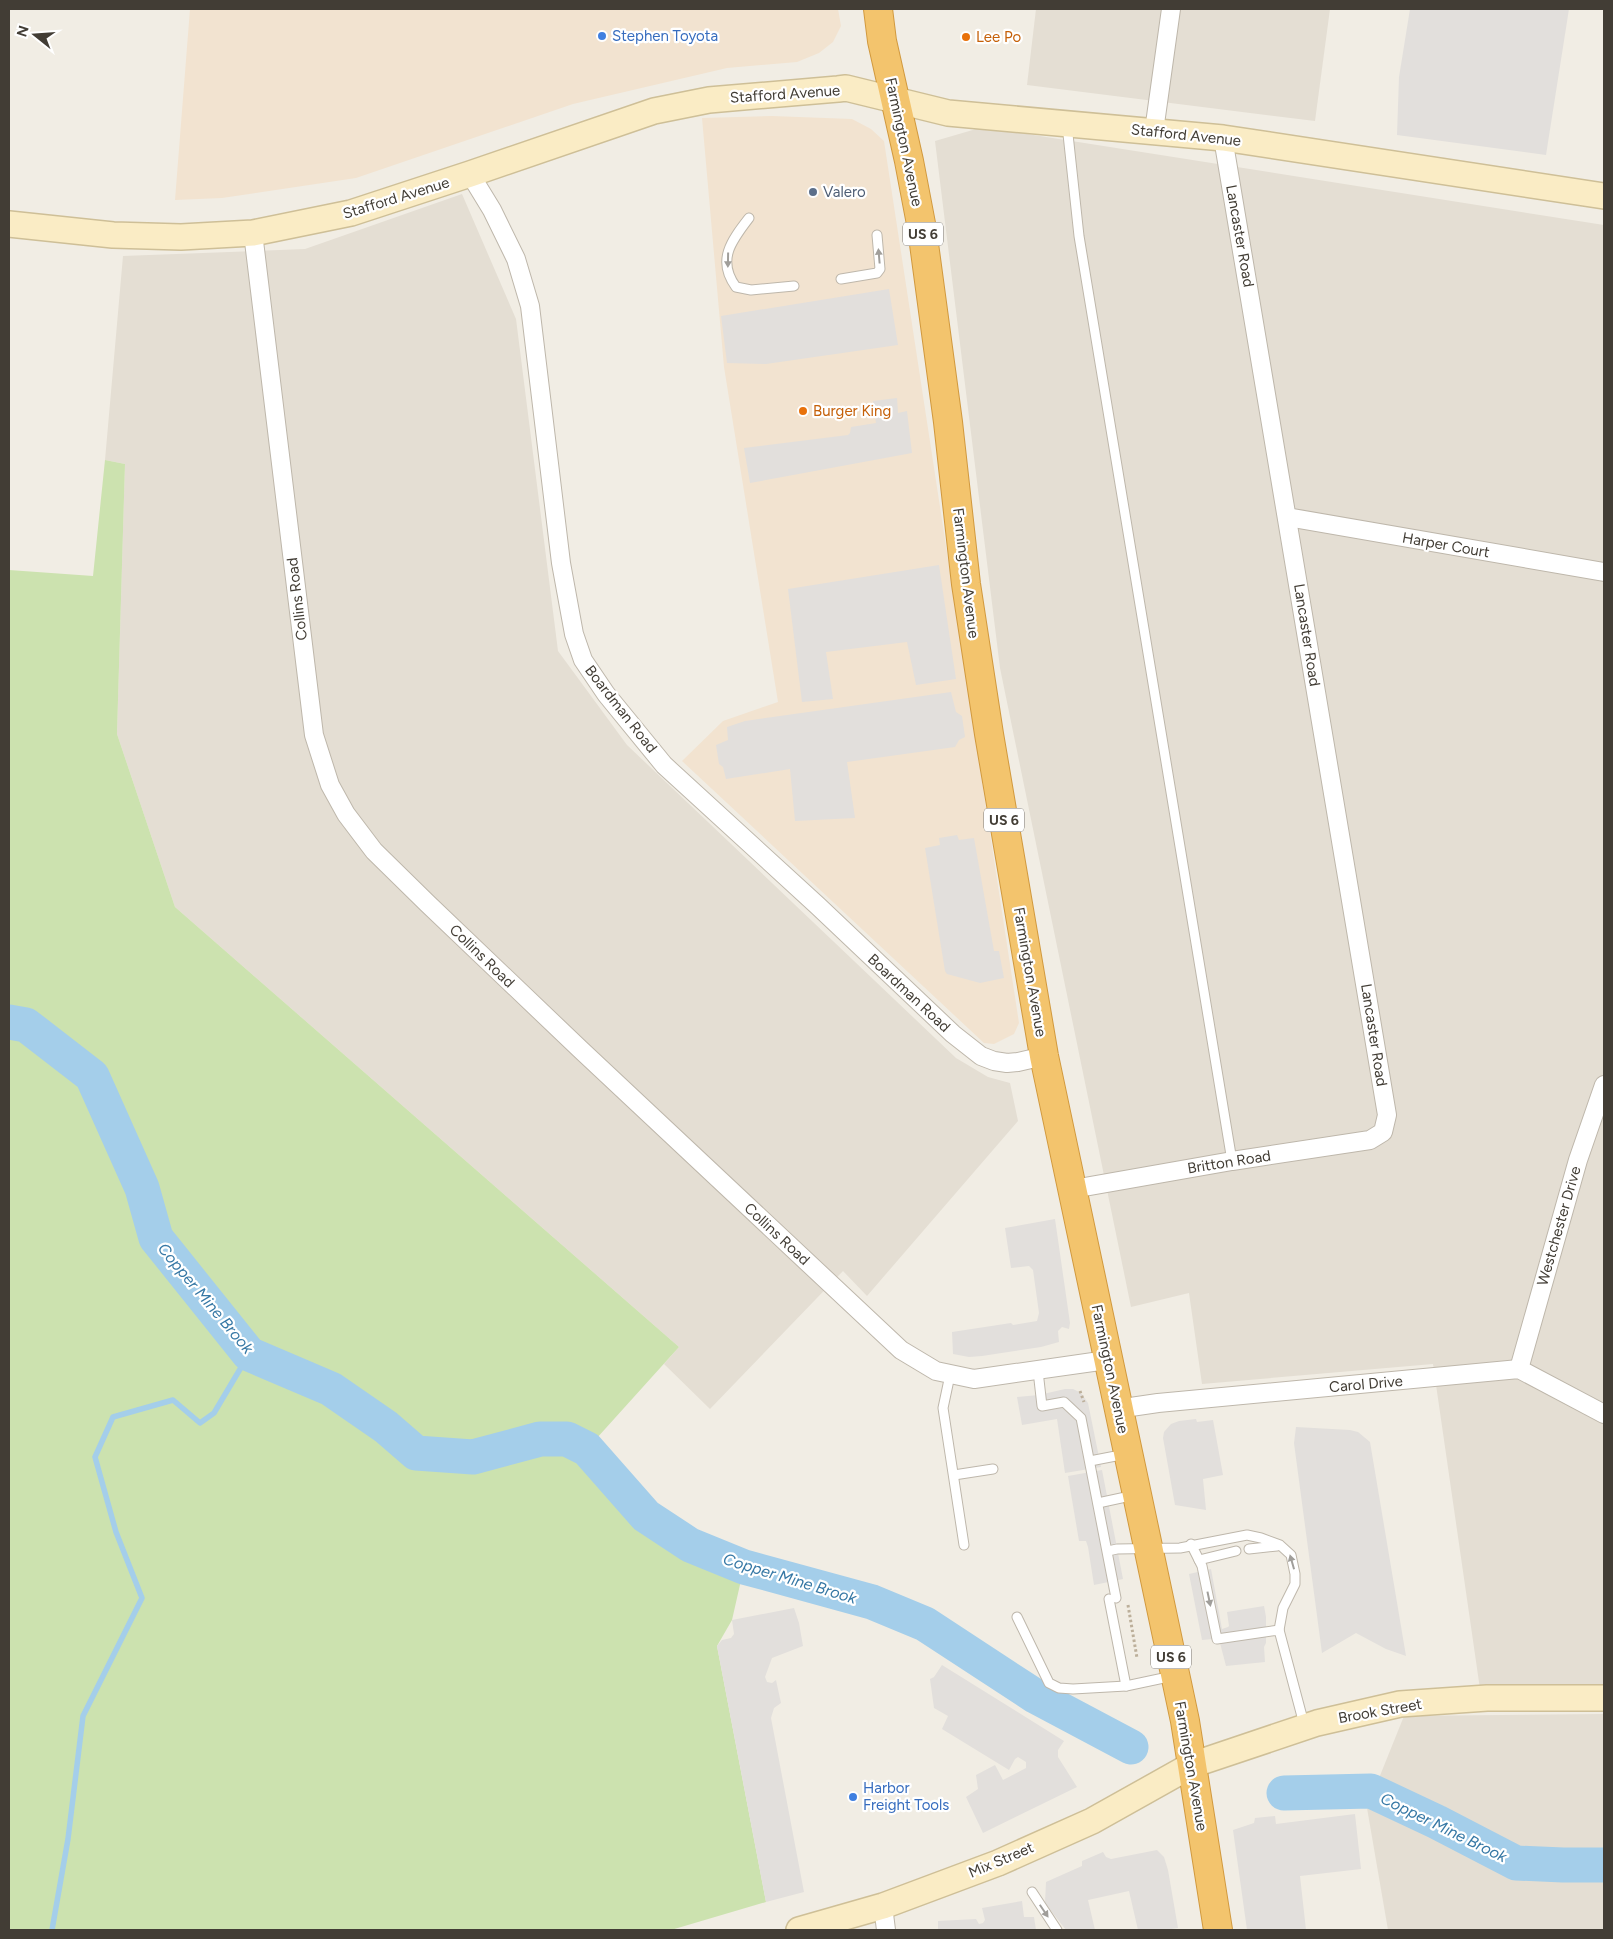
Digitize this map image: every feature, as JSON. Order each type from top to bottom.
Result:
[{"type":"highway","name":"Farmington Avenue","points":[[878,9],[882,41],[922,229],[948,422],[967,593],[1044,1056],[1117,1409],[1137,1494],[1175,1676],[1192,1765],[1218,1930]]},
{"type":"main road","name":"Stafford Avenue","points":[[9,224],[113,235],[181,237],[253,233],[351,213],[654,111],[709,100],[783,92],[846,88],[948,113],[1223,138],[1604,196]]},
{"type":"main road","name":"Brook Street","points":[[1192,1765],[1305,1727],[1400,1704],[1487,1698],[1604,1698]]},
{"type":"main road","name":"Mix Street","points":[[799,1930],[883,1906],[998,1863],[1092,1821],[1192,1765]]},
{"type":"street","points":[[1154,131],[1171,9]]},
{"type":"street","name":"Lancaster Road","points":[[1223,138],[1387,1116],[1382,1132]]},
{"type":"street","name":"Boardman Road","points":[[470,174],[492,210],[516,259],[530,306],[561,563],[574,634],[583,660],[606,694],[664,765],[818,906],[953,1034],[981,1056],[994,1061],[1018,1062],[1044,1056]]},
{"type":"street","name":"Collins Road","points":[[253,233],[314,735],[330,785],[346,814],[374,851],[426,903],[901,1350],[920,1363],[950,1375],[974,1379],[1107,1360]]},
{"type":"street","name":"Harper Court","points":[[1287,517],[1604,572]]},
{"type":"street","name":"Westchester Drive","points":[[1519,1369],[1578,1160],[1604,1085]]},
{"type":"street","name":"Britton Road","points":[[1073,1189],[1232,1161],[1370,1140],[1382,1132]]},
{"type":"street","points":[[1519,1369],[1604,1414]]},
{"type":"street","name":"Carol Drive","points":[[1117,1409],[1158,1403],[1519,1369]]},
{"type":"street","points":[[883,1906],[886,1930]]},
{"type":"lane","points":[[1066,123],[1081,246],[1232,1161]]},
{"type":"lane","points":[[749,218],[730,243],[727,258],[728,273],[736,287],[751,290],[794,286]]},
{"type":"lane","points":[[841,279],[877,273],[880,269],[877,235]]},
{"type":"lane","points":[[1038,1371],[1042,1406],[1064,1402],[1081,1418],[1108,1551],[1126,1686]]},
{"type":"lane","points":[[950,1375],[943,1408],[964,1545]]},
{"type":"lane","points":[[1090,1462],[1128,1454]]},
{"type":"lane","points":[[954,1475],[993,1469]]},
{"type":"lane","points":[[1098,1503],[1137,1494]]},
{"type":"lane","points":[[1108,1551],[1118,1549],[1180,1548],[1191,1544],[1247,1535],[1261,1538],[1280,1546],[1291,1555],[1295,1584],[1283,1608],[1278,1630],[1305,1727]]},
{"type":"lane","points":[[1214,1540],[1220,1555]]},
{"type":"lane","points":[[1191,1544],[1202,1566],[1217,1639],[1278,1630]]},
{"type":"lane","points":[[1249,1549],[1280,1546]]},
{"type":"lane","points":[[1199,1560],[1236,1551]]},
{"type":"lane","points":[[1017,1618],[1049,1683],[1059,1688],[1072,1690],[1126,1686],[1175,1676]]},
{"type":"lane","points":[[1032,1892],[1057,1930]]},
{"type":"shaded area","points":[[190,9],[838,9],[841,26],[833,42],[819,53],[797,62],[727,68],[573,104],[356,178],[222,198],[175,200]]},
{"type":"shaded area","points":[[1036,9],[1330,9],[1315,121],[1027,85]]},
{"type":"shaded area","points":[[1410,9],[1569,9],[1546,155],[1397,135],[1399,77]]},
{"type":"shaded area","points":[[772,116],[852,119],[871,129],[884,141],[1019,1023],[1014,1034],[994,1044],[984,1043],[682,761],[723,721],[778,702],[724,367],[702,118]]},
{"type":"shaded area","points":[[983,127],[1604,225],[1604,1687],[1480,1689],[1433,1364],[1202,1384],[1189,1293],[1131,1307],[1000,668],[935,141]]},
{"type":"shaded area","points":[[462,194],[516,319],[558,651],[627,745],[956,1058],[988,1077],[1010,1083],[1018,1121],[867,1296],[843,1271],[710,1409],[664,1364],[679,1347],[175,907],[117,734],[125,464],[105,460],[123,256],[305,249]]},
{"type":"shaded area","points":[[889,289],[898,345],[766,364],[727,363],[721,316]]},
{"type":"shaded area","points":[[897,398],[898,413],[907,411],[912,453],[750,483],[744,448],[848,435],[851,427],[876,423],[873,401]]},
{"type":"shaded area","points":[[939,565],[956,679],[916,685],[907,642],[826,652],[833,699],[802,702],[788,589]]},
{"type":"shaded area","points":[[951,692],[956,712],[962,716],[965,737],[959,740],[955,747],[847,762],[855,818],[795,821],[790,769],[726,779],[723,767],[719,764],[716,745],[728,740],[727,727],[745,721]]},
{"type":"shaded area","points":[[957,835],[959,840],[974,838],[994,951],[999,951],[1004,978],[980,983],[947,974],[945,971],[925,848],[940,845],[939,838]]},
{"type":"shaded area","points":[[1055,1219],[1070,1323],[1069,1329],[1062,1327],[1058,1331],[1059,1342],[1041,1347],[982,1356],[969,1357],[953,1354],[952,1332],[1037,1321],[1039,1313],[1033,1270],[1029,1266],[1011,1268],[1005,1228]]},
{"type":"shaded area","points":[[1073,1389],[1081,1393],[1088,1403],[1101,1467],[1065,1473],[1057,1419],[1022,1425],[1017,1397],[1039,1395]]},
{"type":"shaded area","points":[[1196,1419],[1197,1422],[1213,1420],[1223,1475],[1203,1479],[1206,1510],[1175,1505],[1163,1438],[1164,1432],[1171,1424]]},
{"type":"shaded area","points":[[1296,1427],[1350,1430],[1358,1432],[1370,1442],[1406,1656],[1386,1649],[1356,1633],[1322,1653],[1294,1443]]},
{"type":"shaded area","points":[[1102,1470],[1123,1579],[1094,1585],[1086,1541],[1079,1541],[1068,1476]]},
{"type":"shaded area","points":[[1211,1569],[1222,1629],[1229,1626],[1227,1612],[1264,1606],[1266,1617],[1265,1662],[1226,1666],[1220,1643],[1213,1639],[1202,1640],[1189,1574]]},
{"type":"shaded area","points":[[794,1608],[803,1646],[772,1658],[765,1677],[767,1682],[772,1683],[776,1680],[781,1703],[774,1708],[771,1718],[804,1892],[766,1902],[717,1646],[722,1640],[731,1638],[734,1634],[732,1620]]},
{"type":"shaded area","points":[[942,1665],[1064,1741],[1058,1750],[1058,1757],[1077,1787],[983,1833],[966,1797],[978,1789],[976,1775],[995,1765],[1003,1780],[1026,1768],[1026,1762],[1018,1757],[1009,1770],[942,1729],[948,1716],[934,1708],[930,1679],[934,1677]]},
{"type":"shaded area","points":[[1604,1714],[1604,1930],[1388,1930],[1367,1808],[1404,1716]]},
{"type":"shaded area","points":[[1355,1814],[1361,1869],[1300,1876],[1306,1930],[1247,1930],[1233,1830],[1254,1823],[1255,1818],[1275,1816],[1276,1824]]},
{"type":"shaded area","points":[[1157,1850],[1164,1857],[1168,1870],[1178,1928],[1138,1930],[1129,1891],[1088,1900],[1095,1930],[1066,1930],[1045,1903],[1046,1882],[1082,1866],[1082,1861],[1103,1852],[1106,1857],[1111,1859]]},
{"type":"shaded area","points":[[1022,1901],[1024,1917],[1034,1917],[1036,1930],[938,1930],[938,1921],[976,1919],[979,1924],[985,1920],[982,1908]]},
{"type":"green space","points":[[105,460],[125,464],[117,734],[175,907],[679,1347],[587,1449],[646,1516],[690,1545],[744,1567],[732,1620],[717,1646],[766,1902],[671,1930],[9,1930],[9,570],[93,576]]},
{"type":"waterway","name":"Copper Mine Brook","points":[[9,1022],[26,1025],[92,1076],[142,1188],[156,1238],[249,1354],[331,1389],[386,1427],[416,1453],[473,1457],[540,1439],[567,1439],[587,1449],[646,1516],[690,1545],[744,1567],[872,1602],[925,1624],[1035,1696],[1131,1747]]},
{"type":"waterway","points":[[52,1930],[68,1839],[83,1716],[142,1598],[116,1532],[95,1457],[113,1417],[173,1400],[200,1423],[214,1413],[249,1354]]},
{"type":"waterway","name":"Copper Mine Brook","points":[[1284,1793],[1371,1791],[1437,1822],[1516,1863],[1604,1865]]},
{"type":"place","name":"Stephen Toyota","points":[[602,36]]},
{"type":"place","name":"Lee Po","points":[[966,37]]},
{"type":"place","name":"Valero","points":[[813,192]]},
{"type":"place","name":"Burger King","points":[[803,411]]},
{"type":"place","name":"Harbor Freight Tools","points":[[853,1797]]}]
